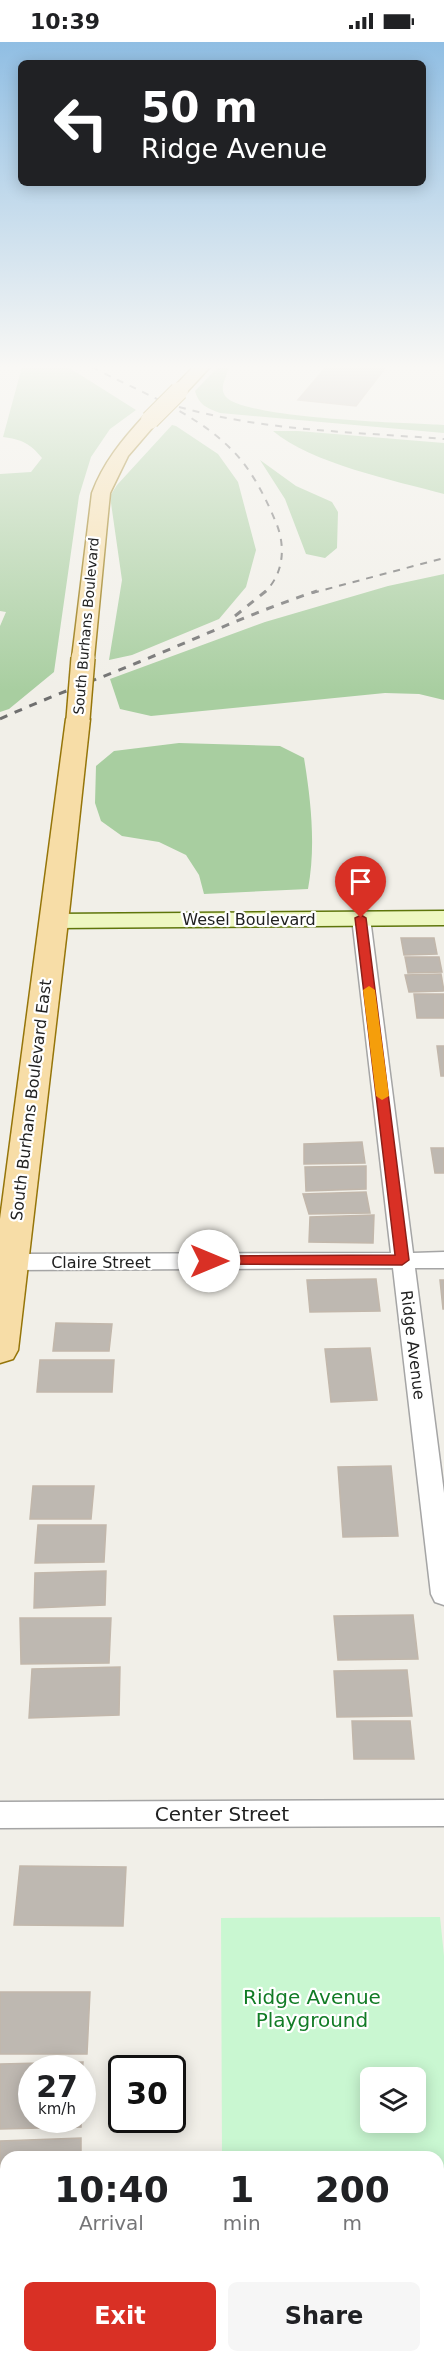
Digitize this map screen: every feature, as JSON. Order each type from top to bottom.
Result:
[{"type":"main road","name":"South Burhans Boulevard","points":[[56,913],[78,719],[97,514],[106,475]]},
{"type":"main road","name":"Wesel Boulevard","points":[[56,913],[444,900]]},
{"type":"main road","name":"Wesel Boulevard","points":[[56,913],[444,918]]},
{"type":"main road","name":"South Burhans Boulevard East","points":[[0,1350],[56,913]]},
{"type":"street","name":"Ridge Avenue","points":[[361,918],[444,1594]]},
{"type":"street","name":"Claire Street","points":[[10,1262],[444,1260]]},
{"type":"street","name":"Center Street","points":[[0,1815],[444,1813]]},
{"type":"green space","points":[[0,475],[85,475],[79,496],[54,672],[9,709],[0,712],[0,626],[6,612],[0,611]]},
{"type":"green space","points":[[126,475],[233,475],[238,482],[256,550],[246,587],[219,619],[132,655],[109,660],[122,580],[110,496]]},
{"type":"green space","points":[[270,475],[281,475],[296,486],[332,502],[338,512],[337,548],[325,558],[306,554],[285,499]]},
{"type":"green space","points":[[373,475],[444,475],[444,494]]},
{"type":"green space","points":[[444,574],[444,700],[419,694],[385,693],[151,716],[120,709],[110,679],[265,622],[388,586]]},
{"type":"green space","points":[[179,743],[280,746],[304,758],[312,824],[312,856],[308,889],[204,894],[199,875],[186,855],[159,842],[122,836],[101,821],[95,803],[96,766],[114,751]]},
{"type":"green space","name":"Ridge Avenue Playground","points":[[440,1917],[444,1956],[444,2151],[222,2151],[221,1918]]},
{"type":"building","points":[[401,938],[434,938],[437,954],[404,955]]},
{"type":"building","points":[[405,957],[439,957],[442,972],[408,973]]},
{"type":"building","points":[[441,974],[444,991],[409,992],[405,975]]},
{"type":"building","points":[[414,994],[444,994],[444,1018],[417,1018]]},
{"type":"building","points":[[437,1046],[444,1046],[444,1076],[441,1076]]},
{"type":"building","points":[[362,1142],[365,1163],[304,1164],[304,1144]]},
{"type":"building","points":[[431,1148],[444,1148],[444,1173],[435,1173]]},
{"type":"building","points":[[366,1166],[366,1189],[306,1191],[305,1167]]},
{"type":"building","points":[[366,1192],[370,1213],[309,1214],[303,1194]]},
{"type":"building","points":[[374,1215],[373,1243],[309,1242],[310,1217]]},
{"type":"building","points":[[376,1279],[380,1311],[310,1312],[307,1280]]},
{"type":"building","points":[[440,1280],[444,1280],[444,1309],[443,1309]]},
{"type":"building","points":[[56,1323],[112,1324],[109,1351],[53,1351]]},
{"type":"building","points":[[370,1348],[377,1400],[331,1402],[325,1349]]},
{"type":"building","points":[[40,1360],[114,1360],[112,1392],[37,1392]]},
{"type":"building","points":[[391,1466],[398,1536],[343,1537],[338,1467]]},
{"type":"building","points":[[33,1486],[94,1486],[91,1519],[30,1519]]},
{"type":"building","points":[[38,1525],[106,1525],[104,1562],[35,1563]]},
{"type":"building","points":[[106,1571],[105,1605],[34,1608],[35,1573]]},
{"type":"building","points":[[413,1615],[418,1659],[338,1660],[334,1616]]},
{"type":"building","points":[[20,1618],[111,1618],[109,1663],[21,1664]]},
{"type":"building","points":[[120,1667],[119,1715],[29,1718],[32,1669]]},
{"type":"building","points":[[407,1670],[412,1716],[337,1717],[334,1671]]},
{"type":"building","points":[[352,1721],[410,1721],[414,1759],[354,1759]]},
{"type":"building","points":[[20,1866],[126,1867],[123,1926],[14,1925]]},
{"type":"building","points":[[0,1992],[90,1992],[87,2054],[0,2054]]},
{"type":"building","points":[[0,2064],[18,2064],[18,2129],[0,2129]]},
{"type":"building","points":[[81,2138],[81,2151],[0,2151],[0,2141]]},
{"type":"railway","points":[[251,475],[268,504],[280,534],[282,552],[279,570],[265,592]]},
{"type":"railway","points":[[312,593],[444,558]]},
{"type":"railway","points":[[0,719],[249,616],[317,591]]},
{"type":"railway","points":[[235,616],[265,592]]},
{"type":"slow traffic","points":[[369,990],[382,1096]]},
{"type":"route","points":[[209,1261],[402,1260],[361,918]]}]
